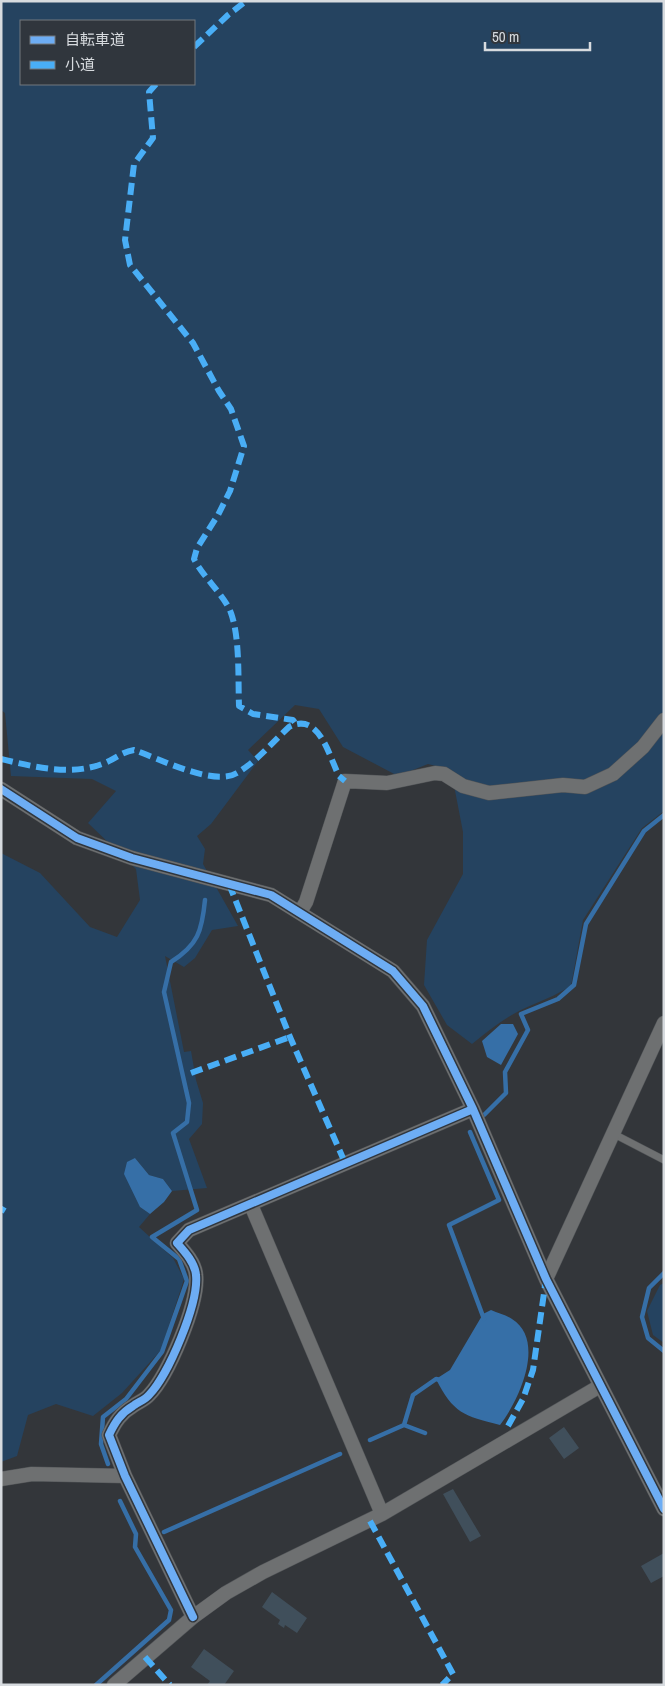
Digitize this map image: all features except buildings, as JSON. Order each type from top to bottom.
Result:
[{"type":"street","points":[[300,912],[306,902],[344,781],[387,783],[435,773],[444,774],[463,786],[489,793],[563,785],[585,787],[612,774],[643,747],[664,720]]},
{"type":"street","points":[[1,789],[77,838],[132,858],[271,895],[393,971],[424,1006],[473,1109],[546,1279],[664,1509]]},
{"type":"street","points":[[546,1279],[611,1133],[664,1023]]},
{"type":"street","points":[[193,1617],[125,1476],[109,1435],[115,1421],[132,1406],[148,1396],[163,1376],[177,1350],[190,1311],[196,1275],[190,1258],[177,1243],[189,1230],[473,1109]]},
{"type":"street","points":[[251,1205],[382,1514]]},
{"type":"street","points":[[114,1685],[193,1617],[263,1572],[382,1514],[600,1386]]},
{"type":"street","points":[[1,1479],[32,1474],[125,1476]]},
{"type":"lane","points":[[611,1133],[664,1160]]},
{"type":"shaded area","points":[[1,1],[664,1],[664,811],[642,828],[583,920],[571,986],[514,1014],[472,1044],[447,1025],[424,985],[427,940],[463,874],[463,832],[451,770],[428,764],[398,776],[343,747],[319,709],[295,705],[248,750],[258,761],[211,824],[197,836],[205,849],[203,864],[238,926],[212,930],[195,958],[184,967],[165,956],[184,1052],[191,1051],[196,1080],[203,1103],[202,1124],[189,1139],[207,1188],[172,1191],[163,1179],[149,1175],[135,1158],[140,1207],[150,1214],[139,1227],[173,1258],[184,1279],[161,1350],[122,1393],[93,1416],[56,1404],[28,1415],[17,1456],[1,1462],[1,853],[40,873],[90,927],[117,937],[140,900],[136,869],[88,823],[116,791],[92,779],[11,776],[5,713],[1,710]]},
{"type":"shaded area","points":[[664,1283],[664,1343],[653,1335],[647,1311],[660,1285]]},
{"type":"water","points":[[501,1024],[513,1024],[518,1034],[501,1065],[487,1057],[482,1041]]},
{"type":"water","points":[[135,1158],[149,1175],[163,1179],[172,1191],[164,1202],[150,1214],[140,1207],[124,1174],[127,1162]]},
{"type":"water","points":[[491,1310],[512,1319],[522,1329],[527,1342],[526,1372],[514,1402],[500,1425],[477,1419],[454,1406],[436,1379],[450,1370],[483,1314]]},
{"type":"waterway","points":[[484,1115],[506,1093],[505,1072],[528,1030],[521,1014],[558,999],[574,985],[586,924],[644,831],[664,815]]},
{"type":"waterway","points":[[108,1464],[101,1444],[103,1417],[126,1399],[162,1352],[187,1281],[179,1259],[152,1237],[197,1210],[173,1133],[187,1122],[189,1103],[164,992],[171,962],[180,956],[197,936],[205,900]]},
{"type":"waterway","points":[[470,1132],[499,1200],[449,1225],[484,1319]]},
{"type":"waterway","points":[[664,1273],[649,1288],[642,1317],[648,1338],[664,1351]]},
{"type":"waterway","points":[[404,1425],[413,1395],[436,1379],[440,1380]]},
{"type":"waterway","points":[[370,1440],[404,1425],[425,1433]]},
{"type":"waterway","points":[[164,1532],[340,1454]]},
{"type":"waterway","points":[[96,1685],[169,1620],[171,1610],[135,1547],[136,1534],[120,1501]]},
{"type":"marked path","points":[[195,46],[246,1]]},
{"type":"marked path","points":[[155,85],[149,92],[153,138],[134,164],[125,240],[130,265],[193,343],[231,409],[244,446],[230,491],[218,515],[197,548],[194,559],[224,600],[231,613],[236,634],[239,706],[253,714],[293,720],[296,724]]},
{"type":"marked path","points":[[1,759],[26,765],[65,770],[90,768],[125,752],[134,750],[186,770],[201,774],[227,776],[237,773],[258,758],[289,727],[299,724],[308,725],[322,738],[339,776],[345,781]]},
{"type":"marked path","points":[[229,884],[290,1037],[346,1165]]},
{"type":"marked path","points":[[191,1073],[290,1037]]},
{"type":"marked path","points":[[1,1212],[4,1207]]},
{"type":"marked path","points":[[508,1426],[523,1399],[533,1370],[546,1279]]},
{"type":"marked path","points":[[370,1521],[453,1674],[442,1685]]},
{"type":"marked path","points":[[145,1657],[170,1685]]},
{"type":"cycle path","points":[[1,789],[77,838],[132,858],[271,895],[393,971],[423,1006],[473,1109],[546,1279],[664,1509]]},
{"type":"cycle path","points":[[193,1617],[125,1476],[109,1435],[122,1415],[147,1397],[157,1386],[181,1338],[193,1303],[196,1275],[192,1262],[177,1243],[189,1230],[473,1109]]}]
